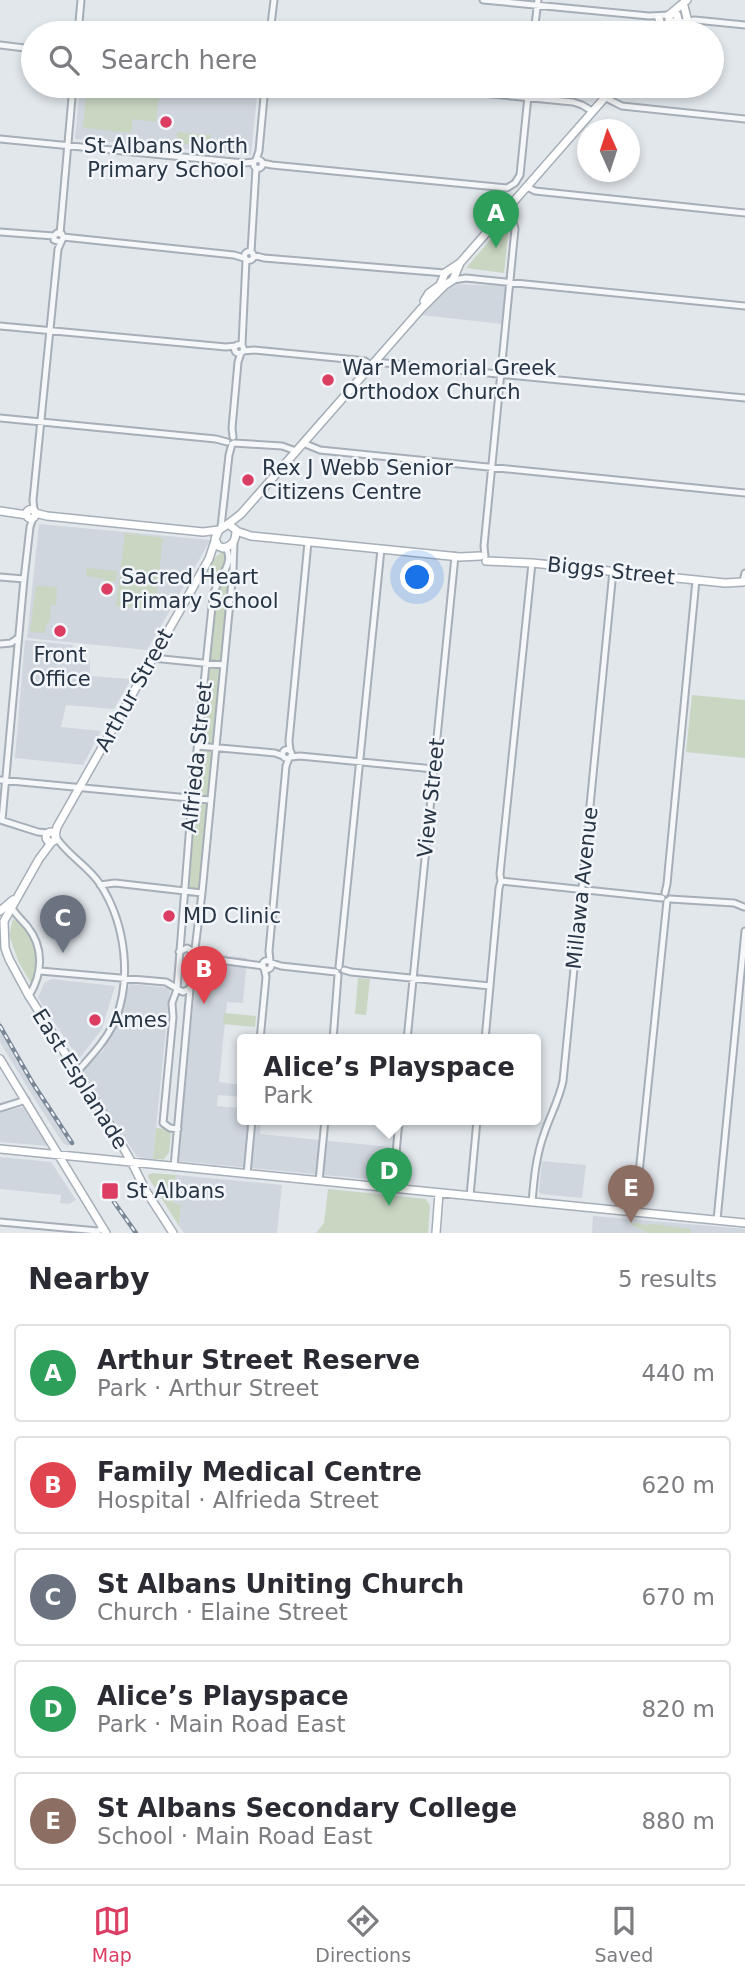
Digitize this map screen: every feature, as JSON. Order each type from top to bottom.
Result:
[{"type":"street","points":[[79,21],[81,0]]},
{"type":"street","points":[[271,21],[274,0]]},
{"type":"street","points":[[483,0],[709,21]]},
{"type":"street","points":[[671,21],[687,2]]},
{"type":"street","points":[[687,2],[691,19]]},
{"type":"street","points":[[535,21],[537,3]]},
{"type":"street","points":[[649,16],[659,19],[673,18]]},
{"type":"street","points":[[724,23],[745,25]]},
{"type":"street","points":[[0,45],[21,48]]},
{"type":"street","points":[[72,98],[1,820],[33,830],[66,849],[86,867],[100,885],[118,922],[123,946],[124,978],[121,1002],[112,1027],[99,1048],[77,1072]]},
{"type":"street","points":[[241,514],[235,536],[224,526],[224,513],[264,98]]},
{"type":"street","points":[[0,139],[501,188],[513,185],[521,172],[528,98]]},
{"type":"street","points":[[536,98],[578,103],[592,111]]},
{"type":"street","points":[[0,511],[203,532],[224,526],[241,514],[421,309],[429,293],[449,277],[603,98]]},
{"type":"street","points":[[606,98],[622,106],[745,119]]},
{"type":"street","points":[[527,187],[535,191],[745,213]]},
{"type":"street","points":[[483,558],[515,226],[506,212]]},
{"type":"street","points":[[0,232],[745,306]]},
{"type":"street","points":[[0,326],[745,398]]},
{"type":"street","points":[[0,418],[282,446],[296,451]]},
{"type":"street","points":[[303,443],[320,450],[743,491]]},
{"type":"street","name":"Arthur Street","points":[[50,838],[209,559],[215,540],[224,526]]},
{"type":"street","points":[[203,532],[224,548]]},
{"type":"street","name":"Arthur Street","points":[[209,559],[235,536]]},
{"type":"street","name":"Biggs Street","points":[[235,536],[725,583],[744,582]]},
{"type":"street","name":"Alfrieda Street","points":[[174,1167],[235,536]]},
{"type":"street","points":[[261,1034],[308,542]]},
{"type":"street","name":"Alfrieda Street","points":[[178,1129],[163,1123],[172,1003],[177,989],[192,799],[214,591],[229,561],[229,552],[224,548]]},
{"type":"street","points":[[334,1034],[381,549]]},
{"type":"street","name":"View Street","points":[[408,1034],[455,556]]},
{"type":"street","points":[[486,1034],[499,891],[503,881],[500,874],[532,563]]},
{"type":"street","name":"Millawa Avenue","points":[[532,1202],[536,1163],[543,1135],[563,1081],[613,571]]},
{"type":"street","points":[[0,577],[24,579]]},
{"type":"street","points":[[635,1212],[696,580]]},
{"type":"street","points":[[2,644],[14,642],[18,638]]},
{"type":"street","points":[[2,644],[17,653]]},
{"type":"street","points":[[152,658],[223,665]]},
{"type":"street","points":[[198,746],[434,769]]},
{"type":"street","points":[[3,780],[210,800]]},
{"type":"street","points":[[4,917],[50,838]]},
{"type":"street","points":[[503,881],[745,906]]},
{"type":"street","points":[[100,885],[115,883],[202,893]]},
{"type":"street","points":[[4,917],[18,896]]},
{"type":"street","points":[[4,917],[19,918],[27,927],[37,943],[40,971],[166,982],[172,980],[177,971]]},
{"type":"street","name":"East Esplanade","points":[[4,917],[2,937],[9,959],[173,1233]]},
{"type":"street","points":[[717,1220],[745,931]]},
{"type":"street","points":[[179,952],[187,948],[204,958],[490,986]]},
{"type":"street","points":[[192,968],[197,961],[204,958]]},
{"type":"street","name":"East Esplanade","points":[[29,996],[40,971]]},
{"type":"street","points":[[166,982],[183,992],[190,989]]},
{"type":"street","points":[[0,1059],[104,1231]]},
{"type":"street","points":[[0,1108],[26,1100]]},
{"type":"street","points":[[247,1174],[252,1125]]},
{"type":"street","points":[[319,1181],[325,1125]]},
{"type":"street","points":[[393,1188],[399,1125]]},
{"type":"street","points":[[470,1196],[477,1125]]},
{"type":"street","points":[[0,1149],[745,1223]]},
{"type":"street","points":[[436,1233],[439,1192]]},
{"type":"street","points":[[0,1222],[104,1231]]},
{"type":"shaded area","name":"St Albans North Primary School","points":[[79,98],[257,98],[251,155],[75,139]]},
{"type":"shaded area","points":[[452,284],[506,286],[502,324],[421,315]]},
{"type":"shaded area","name":"Sacred Heart Primary School","points":[[39,524],[210,541],[147,650],[27,638]]},
{"type":"shaded area","points":[[25,640],[73,645],[71,658],[90,660],[90,676],[131,679],[114,709],[66,705],[61,727],[101,731],[83,765],[15,758]]},
{"type":"shaded area","points":[[199,948],[203,953],[247,958],[243,1003],[227,1002],[219,1082],[237,1084],[237,1097],[218,1095],[217,1106],[237,1108],[237,1125],[261,1125],[260,1134],[390,1147],[386,1181],[178,1161]]},
{"type":"shaded area","points":[[51,979],[115,986],[102,1029],[79,1059],[38,998],[44,983]]},
{"type":"shaded area","points":[[130,984],[170,988],[153,1159],[137,1157],[81,1070],[103,1051]]},
{"type":"shaded area","points":[[0,1021],[39,1089],[73,1140],[68,1146],[63,1143],[0,1042]]},
{"type":"shaded area","points":[[24,1107],[49,1146],[0,1142],[0,1111]]},
{"type":"shaded area","points":[[0,1157],[51,1162],[76,1200],[69,1204],[60,1203],[61,1195],[0,1189]]},
{"type":"shaded area","points":[[542,1161],[586,1165],[582,1198],[541,1194]]},
{"type":"shaded area","points":[[176,1175],[282,1185],[277,1233],[184,1233],[179,1226],[181,1205],[173,1204]]},
{"type":"shaded area","points":[[593,1216],[745,1229],[745,1233],[592,1233]]},
{"type":"green space","points":[[86,98],[159,98],[156,122],[133,119],[131,133],[83,128]]},
{"type":"green space","points":[[177,132],[211,135],[210,146],[176,143]]},
{"type":"green space","points":[[504,224],[509,227],[504,273],[466,268]]},
{"type":"green space","points":[[125,533],[163,538],[155,610],[116,606]]},
{"type":"green space","points":[[224,551],[227,561],[214,584],[203,578],[214,559]]},
{"type":"green space","points":[[231,553],[222,661],[210,662],[216,590]]},
{"type":"green space","points":[[87,568],[117,571],[116,581],[112,581],[110,589],[104,588],[105,579],[86,576]]},
{"type":"green space","points":[[36,586],[57,587],[56,605],[51,605],[50,621],[45,633],[30,632]]},
{"type":"green space","points":[[211,666],[221,669],[214,744],[205,745],[201,739],[207,670]]},
{"type":"green space","points":[[692,695],[745,700],[745,758],[686,752]]},
{"type":"green space","points":[[203,748],[213,750],[208,797],[196,797],[199,752]]},
{"type":"green space","points":[[197,801],[208,804],[199,890],[188,889],[186,885],[194,804]]},
{"type":"green space","points":[[13,919],[27,931],[35,947],[36,966],[31,983],[19,963],[9,935]]},
{"type":"green space","points":[[358,978],[370,979],[366,1015],[355,1014]]},
{"type":"green space","points":[[224,1013],[256,1016],[255,1027],[223,1024]]},
{"type":"green space","points":[[156,1128],[171,1131],[169,1153],[162,1161],[153,1159]]},
{"type":"green space","points":[[152,1173],[176,1175],[173,1203],[181,1205],[179,1226],[148,1177]]},
{"type":"green space","points":[[328,1189],[426,1199],[430,1206],[428,1233],[316,1233],[324,1223]]},
{"type":"green space","points":[[629,1223],[690,1229],[692,1233],[647,1233]]},
{"type":"railway","points":[[0,1026],[72,1143]]},
{"type":"railway","points":[[114,1202],[136,1233]]},
{"type":"place","name":"St Albans North Primary School","points":[[166,122]]},
{"type":"place","name":"Arthur Street Reserve","points":[[496,248]]},
{"type":"place","name":"War Memorial Greek Orthodox Church","points":[[328,380]]},
{"type":"place","name":"Rex J Webb Senior Citizens Centre","points":[[248,480]]},
{"type":"place","name":"Sacred Heart Primary School","points":[[107,589]]},
{"type":"place","name":"Front Office","points":[[60,631]]},
{"type":"place","name":"MD Clinic","points":[[169,916]]},
{"type":"place","name":"St Albans Uniting Church","points":[[63,953]]},
{"type":"place","name":"Family Medical Centre","points":[[204,1004]]},
{"type":"place","name":"Ames","points":[[95,1020]]},
{"type":"place","name":"St Albans","points":[[110,1191]]},
{"type":"place","name":"Alice’s Playspace","points":[[389,1206]]},
{"type":"place","name":"St Albans Secondary College","points":[[631,1223]]}]
